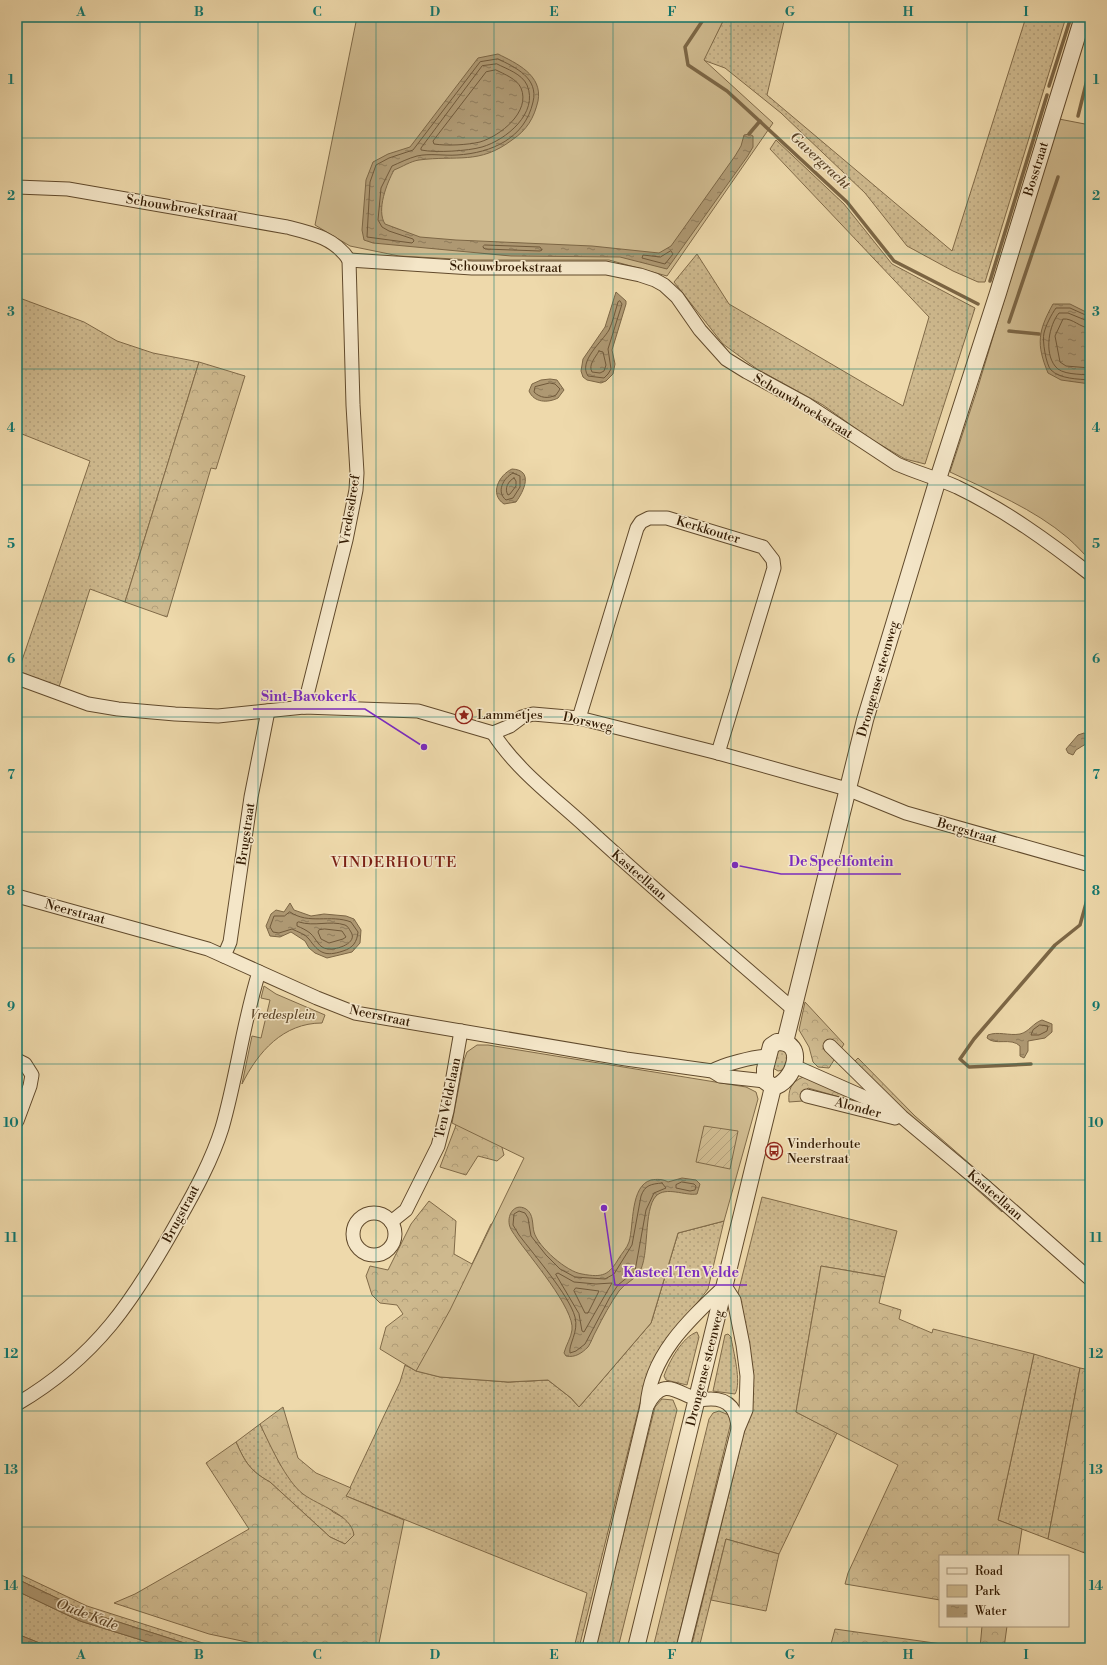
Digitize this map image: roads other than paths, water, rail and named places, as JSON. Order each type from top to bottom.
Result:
[{"type":"street","name":"Bosstraat","points":[[989,321],[1083,17]]},
{"type":"street","name":"Schouwbroekstraat","points":[[17,188],[68,189],[287,227],[318,236],[336,245],[349,260],[472,268],[606,268],[650,278],[672,291],[712,345],[726,359],[812,408],[897,464],[913,472],[938,479],[990,504],[1047,542],[1090,574]]},
{"type":"street","name":"Vredesdreef","points":[[304,707],[346,540],[356,490],[357,473],[353,404],[349,260]]},
{"type":"street","name":"Drongense steenweg","points":[[785,1042],[865,720],[938,479],[989,321]]},
{"type":"street","name":"Kerkkouter","points":[[579,718],[637,528],[641,522],[649,518],[666,518],[763,547],[773,560],[774,568],[718,753]]},
{"type":"street","points":[[17,678],[88,704],[118,710],[218,716],[304,707],[418,711],[493,733]]},
{"type":"street","name":"Brugstraat","points":[[224,956],[230,942],[251,797],[268,711]]},
{"type":"street","name":"Dorsweg","points":[[493,733],[510,726],[522,717],[533,714],[579,718],[718,753],[847,789]]},
{"type":"street","name":"Kasteellaan","points":[[493,733],[505,752],[522,769],[612,851],[793,1010]]},
{"type":"street","name":"Bergstraat","points":[[847,789],[906,813],[1090,865]]},
{"type":"street","name":"Neerstraat","points":[[17,896],[170,938],[224,956],[355,1013],[626,1059],[712,1071],[720,1076],[769,1084]]},
{"type":"street","name":"Brugstraat","points":[[17,1404],[49,1384],[96,1344],[116,1321],[149,1273],[204,1172],[222,1127],[252,995],[259,972]]},
{"type":"street","name":"Ten Veldelaan","points":[[391,1222],[406,1210],[438,1146],[447,1112],[461,1031]]},
{"type":"street","points":[[712,1071],[720,1066],[755,1057],[767,1056],[772,1046],[777,1042],[785,1042],[791,1046],[796,1053],[794,1066],[786,1080],[778,1086],[769,1084]]},
{"type":"street","name":"Kasteellaan","points":[[830,1046],[908,1122],[987,1188],[1090,1280]]},
{"type":"street","name":"Drongense steenweg","points":[[636,1648],[725,1286],[769,1084],[765,1069],[767,1056]]},
{"type":"street","points":[[17,1060],[25,1064],[32,1075],[30,1086],[17,1120]]},
{"type":"street","name":"Kasteellaan","points":[[794,1066],[898,1112]]},
{"type":"street","name":"Alonder","points":[[807,1096],[908,1122]]},
{"type":"street","points":[[589,1648],[647,1406],[648,1392],[655,1371],[667,1349],[688,1322],[725,1286],[734,1300],[743,1345],[747,1376],[746,1410],[738,1429],[683,1648]]},
{"type":"street","points":[[647,1406],[656,1394],[667,1388],[680,1391],[697,1400],[720,1400],[729,1403],[735,1410],[738,1418],[738,1429]]},
{"type":"water","points":[[498,54],[513,61],[527,71],[536,84],[538,101],[534,113],[526,128],[500,148],[489,153],[467,158],[419,160],[394,170],[388,182],[382,204],[385,224],[420,237],[592,246],[659,253],[671,246],[735,156],[741,146],[744,135],[749,134],[753,136],[753,147],[747,157],[667,269],[620,257],[511,256],[373,243],[364,240],[362,230],[366,180],[373,162],[388,154],[410,147],[478,58]]},
{"type":"water","points":[[616,292],[626,301],[626,304],[612,350],[615,364],[613,374],[606,381],[601,383],[587,380],[583,377],[581,371],[583,359],[605,327]]},
{"type":"water","points":[[1053,304],[1070,304],[1090,314],[1090,384],[1061,380],[1048,373],[1040,346],[1040,338],[1044,322]]},
{"type":"water","points":[[541,380],[557,380],[564,390],[558,398],[550,401],[542,401],[531,395],[529,391],[532,384]]},
{"type":"water","points":[[512,469],[519,470],[523,473],[525,477],[524,487],[516,502],[504,504],[497,495],[498,485],[503,476]]},
{"type":"water","points":[[1084,733],[1089,737],[1089,742],[1076,750],[1073,755],[1068,753],[1066,749],[1078,735]]},
{"type":"water","points":[[290,903],[294,910],[311,916],[324,914],[346,916],[354,919],[361,930],[360,943],[352,952],[327,958],[315,953],[309,948],[305,941],[291,932],[280,937],[270,936],[266,926],[271,914],[276,910],[284,912]]},
{"type":"water","points":[[1042,1020],[1052,1024],[1052,1032],[1045,1038],[1028,1041],[1028,1051],[1024,1058],[1020,1056],[1020,1046],[1016,1043],[994,1041],[987,1038],[988,1035],[1000,1033],[1020,1034]]},
{"type":"water","points":[[682,1178],[696,1180],[700,1184],[697,1194],[665,1192],[656,1196],[649,1212],[644,1256],[639,1273],[619,1291],[588,1347],[578,1354],[566,1356],[564,1353],[572,1330],[571,1321],[559,1296],[511,1229],[509,1219],[512,1211],[518,1207],[522,1207],[529,1211],[532,1217],[534,1232],[541,1245],[561,1264],[576,1272],[595,1276],[608,1272],[626,1248],[631,1235],[636,1198],[639,1190],[644,1184],[651,1180],[664,1180],[668,1182]]},
{"type":"water","name":"Oude Kale","points":[[17,1579],[84,1611],[200,1648],[167,1648],[80,1621],[17,1591]]},
{"type":"water","points":[[17,1634],[52,1648],[17,1648]]},
{"type":"waterway","name":"Gavergracht","points":[[705,17],[685,47],[688,65],[727,91],[847,202],[894,261],[978,304]]},
{"type":"waterway","points":[[1049,86],[1071,17]]},
{"type":"waterway","points":[[1078,116],[1090,68]]},
{"type":"waterway","points":[[990,281],[1047,95]]},
{"type":"waterway","points":[[749,134],[760,121]]},
{"type":"waterway","points":[[1009,322],[1058,177]]},
{"type":"waterway","name":"Gavergracht","points":[[1009,331],[1039,334]]},
{"type":"waterway","points":[[1031,1064],[969,1067],[960,1059],[974,1039],[1055,945],[1080,925],[1090,889]]},
{"type":"place","name":"Lammetjes","points":[[464,715]]},
{"type":"place","name":"Sint-Bavokerk","points":[[424,747]]},
{"type":"place","name":"De Speelfontein","points":[[735,865]]},
{"type":"place","name":"Vinderhoute Neerstraat","points":[[774,1151]]},
{"type":"place","name":"Kasteel Ten Velde","points":[[604,1208]]},
{"type":"district","name":"VINDERHOUTE","points":[[394,862]]},
{"type":"park label","name":"Vredesplein","points":[[283,1015]]}]
